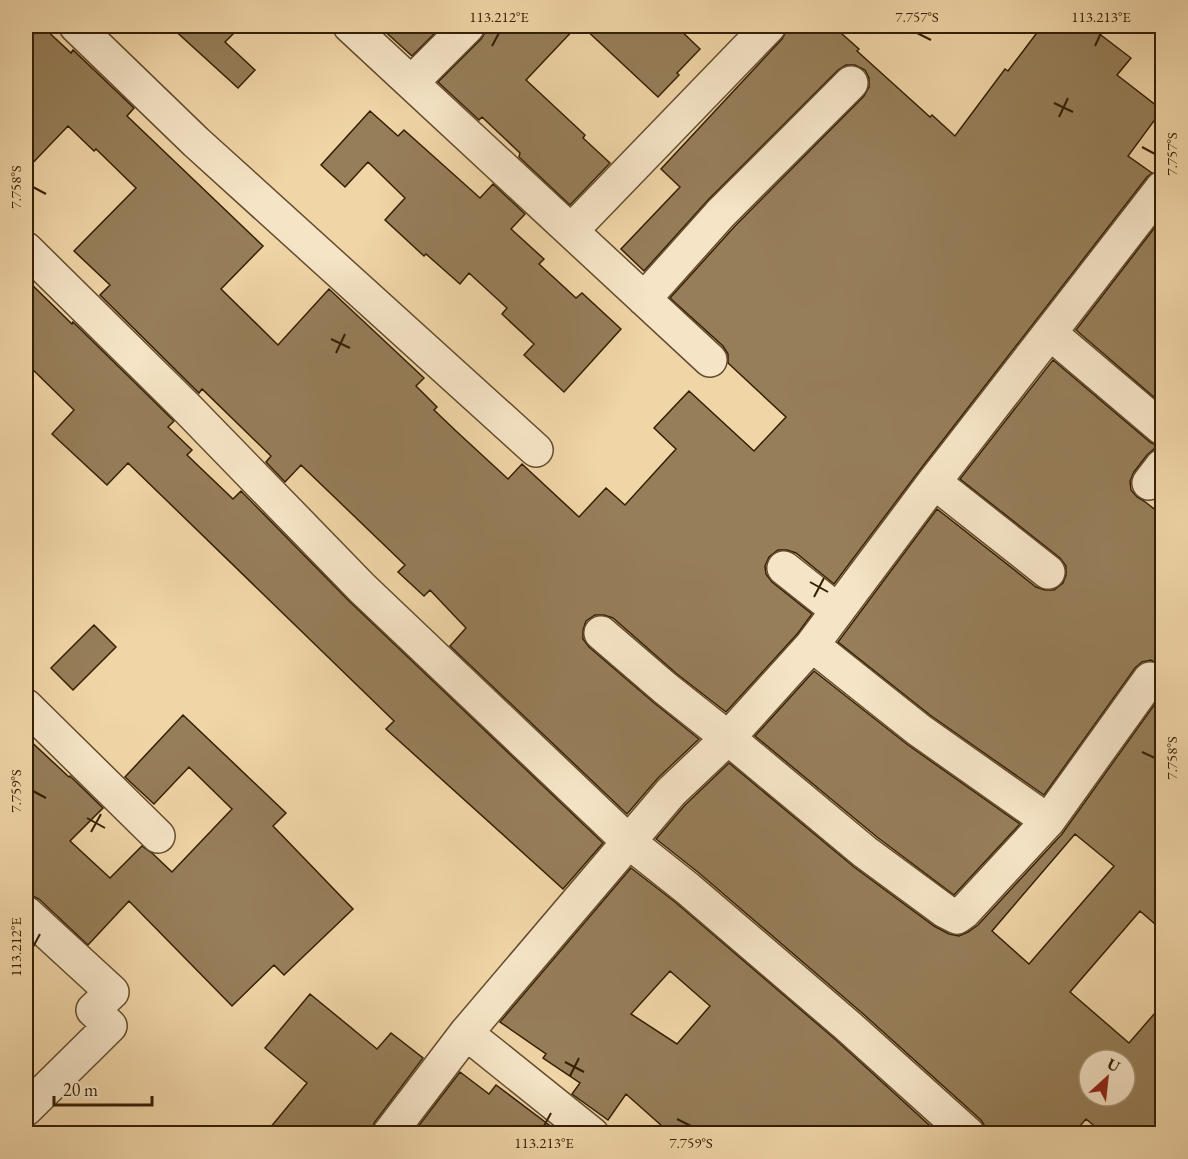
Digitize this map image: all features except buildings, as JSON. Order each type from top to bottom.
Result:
[{"type":"street","points":[[76,26],[196,142],[536,450]]},
{"type":"street","points":[[350,26],[710,360]]},
{"type":"street","points":[[412,82],[468,26]]},
{"type":"street","points":[[572,231],[769,26]]},
{"type":"street","points":[[644,299],[721,213],[851,83]]},
{"type":"street","points":[[389,1134],[466,1033],[671,792],[728,738],[812,645],[934,482],[1162,188]]},
{"type":"street","points":[[26,249],[362,588],[629,842],[687,888],[839,1018],[968,1134]]},
{"type":"street","points":[[1050,333],[1162,428]]},
{"type":"street","points":[[934,482],[1048,572]]},
{"type":"street","points":[[784,568],[837,610]]},
{"type":"street","points":[[601,633],[865,852],[945,911],[957,917],[1048,821],[1150,679]]},
{"type":"street","points":[[812,645],[919,730],[1048,821]]},
{"type":"street","points":[[26,706],[158,836]]},
{"type":"street","points":[[26,913],[112,992],[93,1010],[110,1026],[26,1109]]},
{"type":"street","points":[[466,1033],[592,1134]]}]
